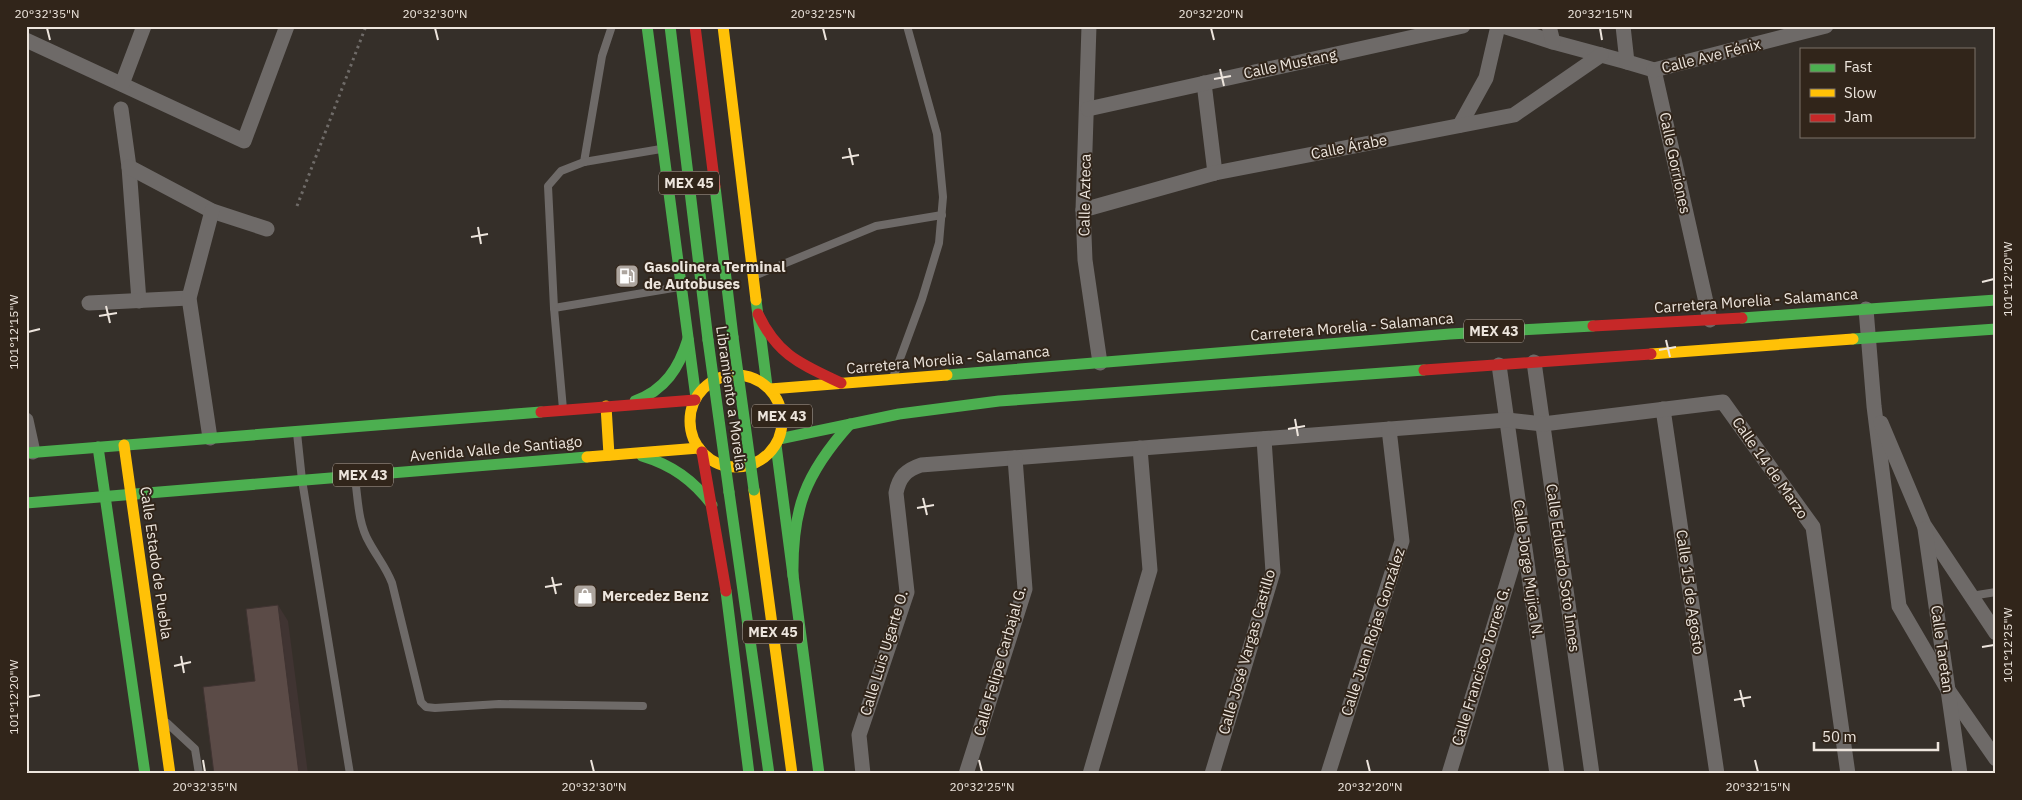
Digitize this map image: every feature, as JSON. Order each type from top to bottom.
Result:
[{"type":"main road","points":[[647,26],[695,399],[692,408],[692,433],[701,450],[712,505],[730,613],[749,774]]},
{"type":"main road","name":"Libramiento a Morelia","points":[[670,26],[708,340],[769,774]]},
{"type":"main road","name":"Libramiento a Morelia","points":[[695,26],[733,338],[792,774]]},
{"type":"main road","points":[[722,26],[753,277],[769,388]]},
{"type":"main road","name":"Carretera Morelia - Salamanca","points":[[769,388],[842,384],[1450,334],[1710,320],[1996,300]]},
{"type":"main road","points":[[758,314],[773,342],[784,353],[797,362],[842,384]]},
{"type":"main road","name":"MEX 43","points":[[777,442],[850,424],[924,410],[999,401],[1996,328]]},
{"type":"main road","points":[[1450,334],[1495,344]]},
{"type":"main road","points":[[623,405],[646,397],[666,383],[684,355],[688,339]]},
{"type":"main road","points":[[1510,350],[1534,362]]},
{"type":"main road","name":"MEX 43","points":[[695,399],[708,384],[716,379],[733,374],[751,377],[769,388],[781,410],[782,428],[777,442],[764,458],[749,465],[732,467],[716,462],[701,450]]},
{"type":"main road","points":[[30,452],[695,399]]},
{"type":"main road","points":[[606,406],[609,455]]},
{"type":"main road","points":[[793,576],[792,548],[795,520],[802,493],[814,467],[830,444],[850,424]]},
{"type":"main road","points":[[777,442],[819,774]]},
{"type":"main road","name":"Calle Estado de Puebla","points":[[124,445],[170,774]]},
{"type":"main road","points":[[98,447],[145,774]]},
{"type":"main road","name":"Avenida Valle de Santiago","points":[[26,503],[609,455],[701,450]]},
{"type":"main road","points":[[626,454],[660,461],[675,468],[702,491],[712,505]]},
{"type":"street","points":[[122,84],[144,26]]},
{"type":"street","points":[[26,40],[244,141],[287,26]]},
{"type":"street","name":"Calle Azteca","points":[[1089,26],[1088,110],[1083,210],[1085,260],[1100,363]]},
{"type":"street","name":"Calle Mustang","points":[[1088,110],[1463,26]]},
{"type":"street","points":[[1460,125],[1486,78],[1498,26]]},
{"type":"street","points":[[1503,26],[1654,70]]},
{"type":"street","points":[[1548,26],[1553,42]]},
{"type":"street","points":[[1623,26],[1627,62]]},
{"type":"street","name":"Calle Ave Fénix","points":[[1654,70],[1826,26]]},
{"type":"street","name":"Calle Árabe","points":[[1083,210],[1215,173],[1514,115],[1601,55]]},
{"type":"street","name":"Calle Gorriones","points":[[1654,70],[1710,320]]},
{"type":"street","points":[[1204,83],[1215,173]]},
{"type":"street","points":[[121,109],[129,167],[139,300]]},
{"type":"street","points":[[129,167],[212,211],[267,229]]},
{"type":"street","points":[[210,438],[189,298],[212,211]]},
{"type":"street","points":[[89,303],[189,298]]},
{"type":"street","points":[[1866,308],[1874,406],[1899,606],[1948,690],[1996,759]]},
{"type":"street","name":"Calle Eduardo Soto Innes","points":[[1534,362],[1592,774]]},
{"type":"street","name":"Calle Jorge Mujica N.","points":[[1500,365],[1557,774]]},
{"type":"street","name":"Calle 14 de Marzo","points":[[903,474],[911,468],[921,465],[1507,420],[1543,424],[1723,402],[1813,527],[1848,774]]},
{"type":"street","points":[[1874,406],[1924,525],[1996,634]]},
{"type":"street","name":"Calle 15 de Agosto","points":[[1663,409],[1718,774]]},
{"type":"street","points":[[26,420],[30,452]]},
{"type":"street","name":"Calle Juan Rojas González","points":[[1328,774],[1402,541],[1389,429]]},
{"type":"street","name":"Calle José Vargas Castillo","points":[[1212,774],[1273,572],[1264,439]]},
{"type":"street","points":[[1090,774],[1150,570],[1140,448]]},
{"type":"street","name":"Calle Felipe Carbajal G.","points":[[966,774],[1025,589],[1015,458]]},
{"type":"street","name":"Calle Luis Ugarte O.","points":[[863,774],[858,735],[907,592],[896,493],[898,483],[903,474]]},
{"type":"street","name":"Calle Taretan","points":[[1924,525],[1960,774]]},
{"type":"street","name":"Calle Francisco Torres G.","points":[[1449,774],[1523,530]]},
{"type":"lane","points":[[584,162],[602,56],[612,26]]},
{"type":"lane","points":[[893,379],[922,299],[939,243],[943,197],[937,134],[908,26]]},
{"type":"lane","points":[[563,410],[554,308],[548,186],[561,171],[584,162],[663,149]]},
{"type":"lane","points":[[753,277],[876,226],[942,215]]},
{"type":"lane","points":[[554,308],[681,287]]},
{"type":"lane","points":[[297,431],[302,480],[350,774]]},
{"type":"lane","points":[[355,476],[362,524],[369,542],[386,568],[392,583],[421,702],[426,707],[498,704],[643,706]]},
{"type":"lane","points":[[1971,596],[1996,592]]},
{"type":"lane","points":[[162,719],[195,749],[199,774]]},
{"type":"path","points":[[297,206],[366,26]]},
{"type":"building","points":[[278,605],[299,774],[214,774],[203,687],[255,681],[246,609]]},
{"type":"traffic: fast","points":[[647,26],[696,398]]},
{"type":"traffic: fast","points":[[670,26],[708,340]]},
{"type":"traffic: fast","points":[[715,187],[733,337]]},
{"type":"traffic: fast","points":[[756,300],[767,386]]},
{"type":"traffic: fast","points":[[1742,318],[1996,300]]},
{"type":"traffic: fast","points":[[947,375],[1450,334],[1593,326]]},
{"type":"traffic: fast","points":[[1853,339],[1996,329]]},
{"type":"traffic: fast","points":[[733,337],[754,490]]},
{"type":"traffic: fast","points":[[635,401],[655,391],[669,377],[680,359],[688,339]]},
{"type":"traffic: fast","points":[[708,340],[729,492]]},
{"type":"traffic: fast","points":[[779,439],[899,414],[999,401],[1424,370]]},
{"type":"traffic: fast","points":[[26,453],[541,412]]},
{"type":"traffic: fast","points":[[793,576],[795,531],[804,494],[822,459],[850,424]]},
{"type":"traffic: fast","points":[[776,445],[819,774]]},
{"type":"traffic: fast","points":[[98,447],[145,774]]},
{"type":"traffic: fast","points":[[642,456],[663,464],[681,474],[712,505]]},
{"type":"traffic: fast","points":[[26,503],[587,457]]},
{"type":"traffic: fast","points":[[729,492],[769,774]]},
{"type":"traffic: fast","points":[[726,591],[749,774]]},
{"type":"traffic: slow","points":[[723,26],[756,300]]},
{"type":"traffic: slow","points":[[1651,354],[1853,339]]},
{"type":"traffic: slow","points":[[736,375],[754,378],[769,388],[779,403],[782,421],[779,439],[769,454],[754,464],[736,467],[718,464],[703,454],[693,439],[690,421],[693,403],[703,388],[718,378],[736,375]]},
{"type":"traffic: slow","points":[[770,389],[947,375]]},
{"type":"traffic: slow","points":[[606,406],[609,455]]},
{"type":"traffic: slow","points":[[124,445],[170,774]]},
{"type":"traffic: slow","points":[[587,457],[699,448]]},
{"type":"traffic: slow","points":[[754,490],[792,774]]},
{"type":"traffic: jam","points":[[695,26],[715,187]]},
{"type":"traffic: jam","points":[[758,314],[774,340],[792,357],[841,383]]},
{"type":"traffic: jam","points":[[1593,326],[1742,318]]},
{"type":"traffic: jam","points":[[1424,370],[1651,354]]},
{"type":"traffic: jam","points":[[541,412],[695,400]]},
{"type":"traffic: jam","points":[[702,452],[726,591]]},
{"type":"place","name":"Gasolinera Terminal de Autobuses","points":[[627,276]]},
{"type":"place","name":"Mercedez Benz","points":[[585,596]]}]
